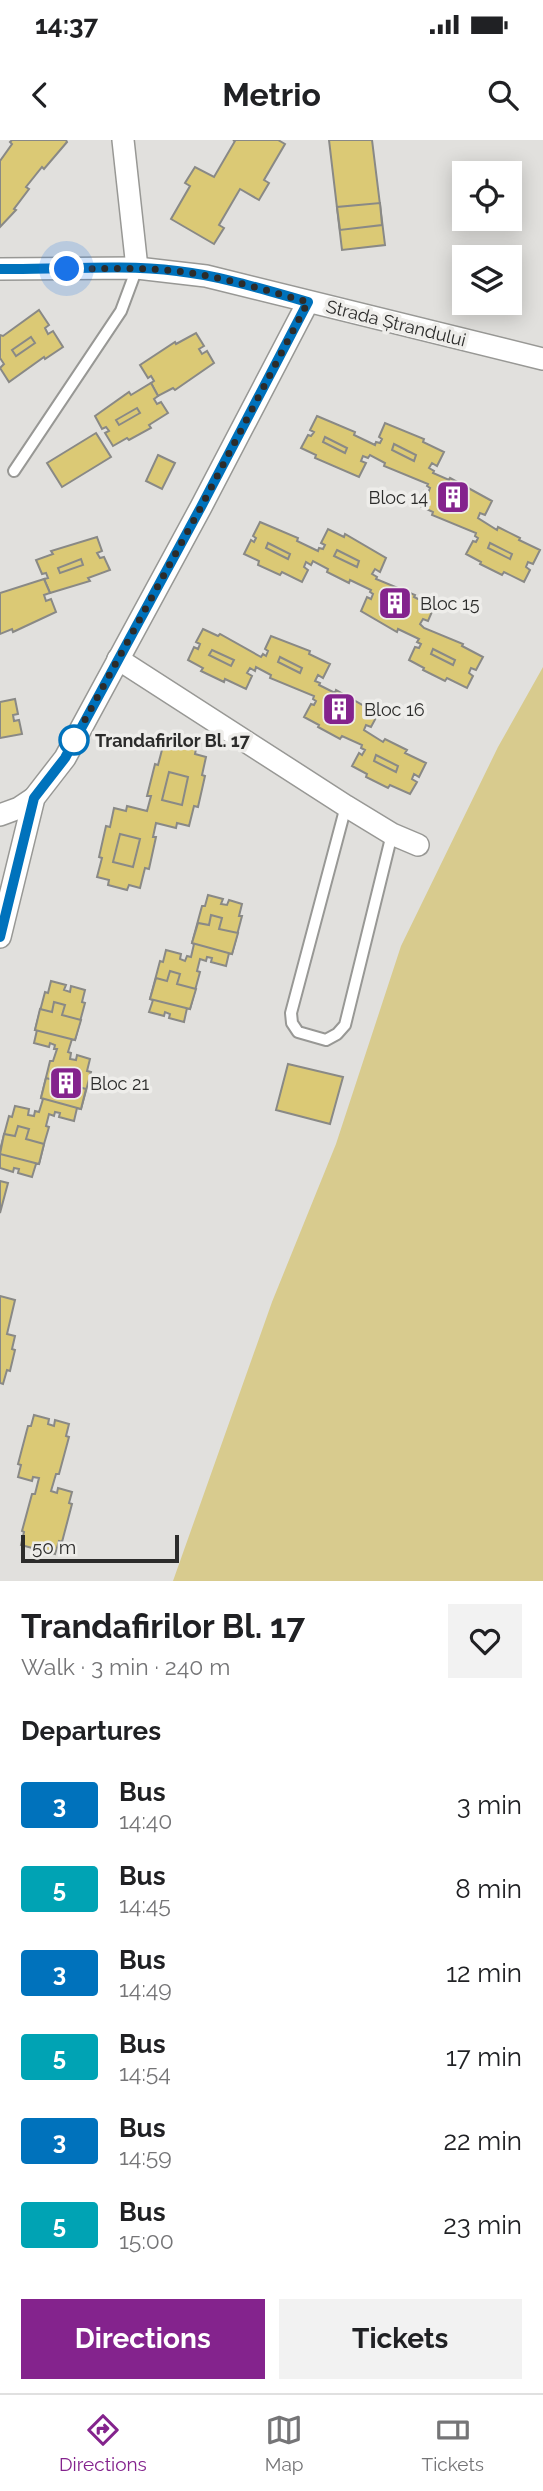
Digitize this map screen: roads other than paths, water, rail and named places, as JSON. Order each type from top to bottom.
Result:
[{"type":"street","points":[[122,140],[137,268]]},
{"type":"street","name":"Strada Ștrandului","points":[[0,269],[137,268],[206,276],[543,359]]},
{"type":"street","points":[[0,815],[34,798],[65,758],[308,302]]},
{"type":"street","points":[[118,659],[346,806],[392,834],[418,845]]},
{"type":"street","points":[[0,937],[34,798]]},
{"type":"lane","points":[[13,471],[121,311],[137,268]]},
{"type":"lane","points":[[346,806],[291,1013],[292,1023],[298,1032],[326,1040],[337,1034],[345,1025],[392,834]]},
{"type":"place","name":"Bloc 14","points":[[453,497]]},
{"type":"place","name":"Bloc 15","points":[[395,603]]},
{"type":"place","name":"Bloc 16","points":[[339,709]]},
{"type":"place","name":"Trandafirilor Bl. 17","points":[[74,740]]},
{"type":"place","name":"Bloc 21","points":[[66,1083]]}]
